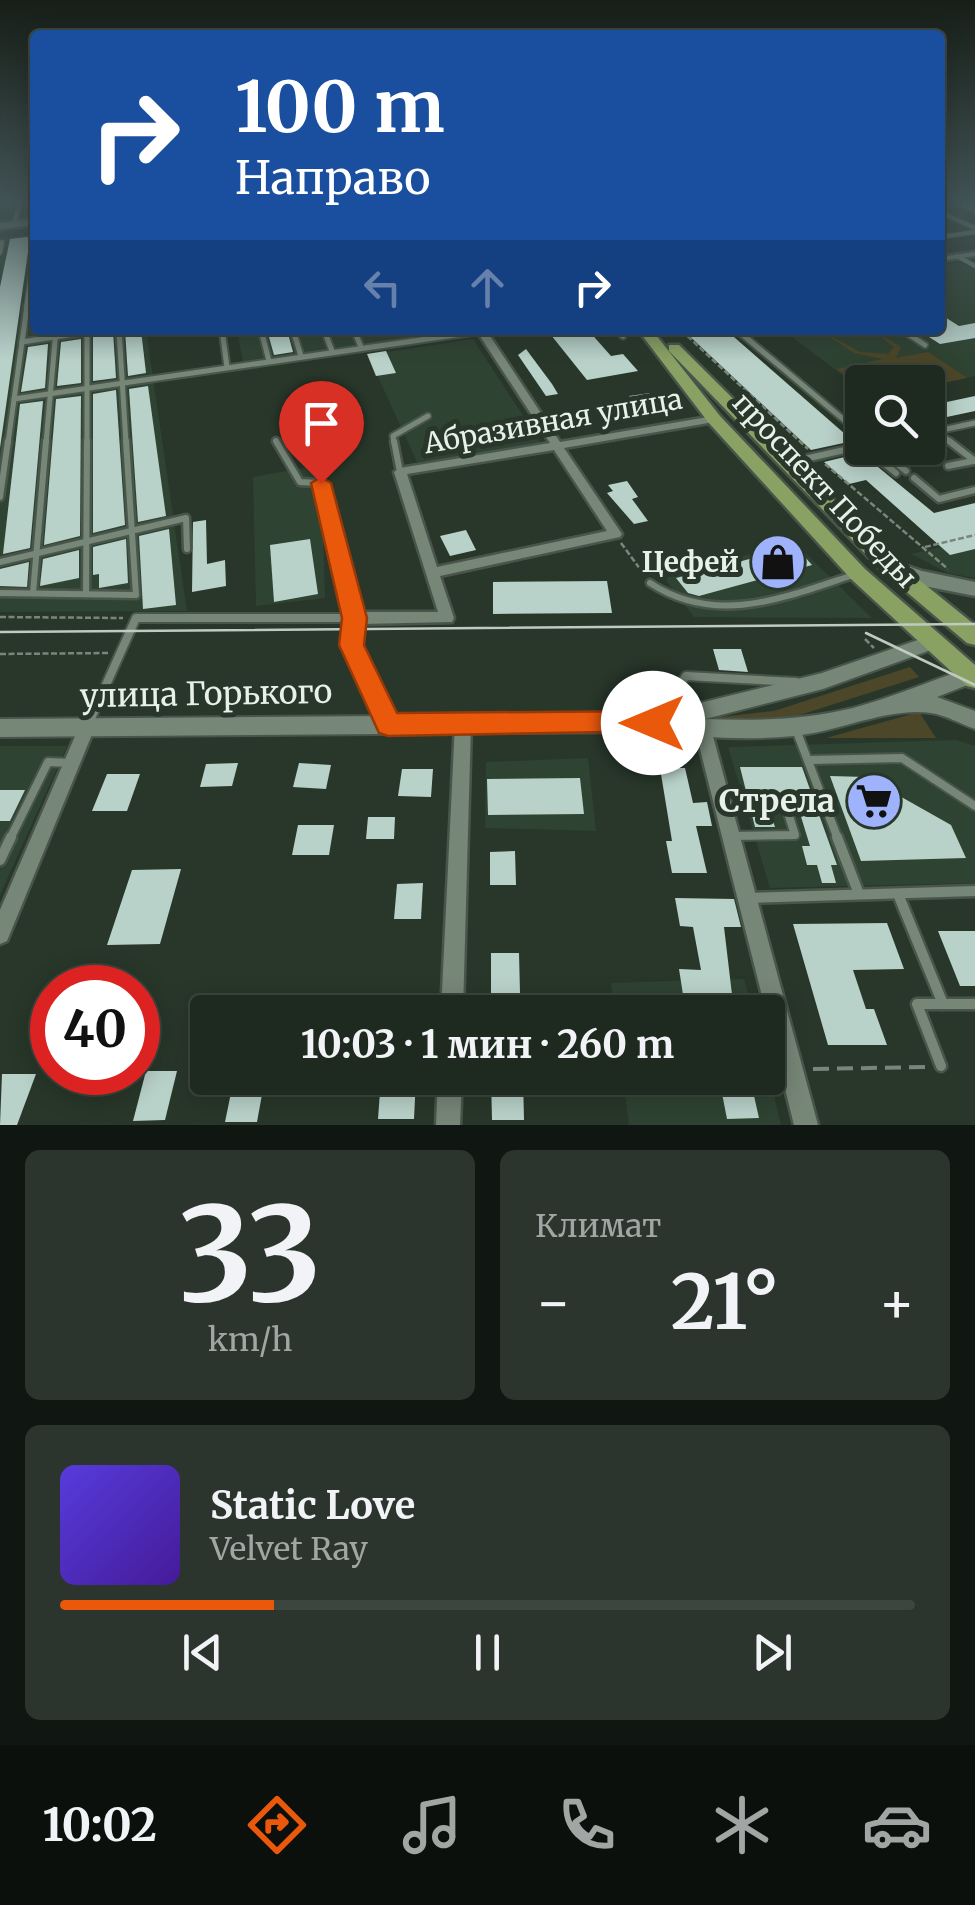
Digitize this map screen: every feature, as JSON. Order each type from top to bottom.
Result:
[{"type":"main road","name":"проспект Победы","points":[[649,335],[714,418],[858,574],[974,676]]},
{"type":"main road","name":"проспект Победы","points":[[661,335],[890,567],[973,632]]},
{"type":"main road","points":[[890,567],[919,578],[975,588]]},
{"type":"main road","name":"улица Горького","points":[[935,641],[973,632]]},
{"type":"street","points":[[945,258],[970,254]]},
{"type":"street","points":[[435,572],[615,534],[484,335]]},
{"type":"street","name":"Абразивная улица","points":[[400,472],[714,418]]},
{"type":"street","points":[[388,724],[352,645],[354,618],[447,618],[400,472]]},
{"type":"street","name":"улица Горького","points":[[653,723],[812,684],[935,641]]},
{"type":"street","name":"улица Горького","points":[[0,728],[653,723],[704,729],[795,727],[840,720],[974,676]]},
{"type":"street","name":"улица Горького","points":[[879,707],[933,704],[975,720]]},
{"type":"street","points":[[453,995],[463,724]]},
{"type":"street","points":[[0,934],[88,728]]},
{"type":"street","points":[[704,729],[806,1125]]},
{"type":"street","points":[[448,1125],[449,1095]]},
{"type":"lane","points":[[957,256],[975,266]]},
{"type":"lane","points":[[0,497],[30,283]]},
{"type":"lane","points":[[22,342],[51,335]]},
{"type":"lane","points":[[34,593],[55,335]]},
{"type":"lane","points":[[86,594],[88,335]]},
{"type":"lane","points":[[0,593],[136,594],[119,335]]},
{"type":"lane","points":[[223,335],[227,367]]},
{"type":"lane","points":[[263,335],[269,360]]},
{"type":"lane","points":[[295,335],[301,356]]},
{"type":"lane","points":[[326,335],[332,351]]},
{"type":"lane","points":[[356,335],[361,346]]},
{"type":"lane","points":[[14,399],[436,335]]},
{"type":"lane","points":[[743,335],[845,421]]},
{"type":"lane","points":[[909,335],[924,345]]},
{"type":"lane","points":[[400,472],[393,436],[428,416]]},
{"type":"lane","points":[[945,429],[975,423]]},
{"type":"lane","points":[[945,440],[975,460]]},
{"type":"lane","points":[[88,728],[136,618],[354,618],[321,483],[300,482],[276,441]]},
{"type":"lane","points":[[786,463],[845,451]]},
{"type":"lane","points":[[948,466],[975,460]]},
{"type":"lane","points":[[886,465],[896,473]]},
{"type":"lane","points":[[898,465],[906,471]]},
{"type":"lane","points":[[914,478],[939,499],[975,490]]},
{"type":"lane","points":[[0,562],[186,518],[187,550]]},
{"type":"lane","points":[[650,583],[664,596],[704,608],[756,605],[858,574]]},
{"type":"lane","points":[[653,723],[686,676],[812,684]]},
{"type":"lane","points":[[795,727],[859,894]]},
{"type":"lane","points":[[809,760],[902,758],[975,806]]},
{"type":"lane","points":[[0,860],[48,762],[72,763]]},
{"type":"lane","points":[[731,836],[794,835],[784,800]]},
{"type":"lane","points":[[747,898],[975,892]]},
{"type":"lane","points":[[898,893],[943,1004]]},
{"type":"lane","points":[[941,1066],[917,1004],[975,1004]]},
{"type":"path","points":[[615,534],[650,583]]},
{"type":"path","points":[[923,547],[975,535]]},
{"type":"path","points":[[0,617],[136,618]]},
{"type":"path","points":[[0,654],[120,653]]},
{"type":"path","points":[[792,1070],[941,1066]]},
{"type":"shaded area","points":[[0,254],[30,254],[30,335],[147,335],[187,611],[0,612]]},
{"type":"shaded area","points":[[959,262],[975,270],[975,376],[945,382],[945,365],[845,365],[845,377],[790,335],[945,335],[945,264]]},
{"type":"shaded area","points":[[238,335],[424,335],[243,363]]},
{"type":"shaded area","points":[[827,335],[860,352],[888,354],[894,347],[881,335],[901,347],[896,358],[928,352],[967,378],[945,383],[945,365],[855,365],[883,359],[854,353]]},
{"type":"shaded area","points":[[473,339],[542,445],[417,462],[368,355]]},
{"type":"shaded area","points":[[321,465],[325,598],[256,606],[253,477]]},
{"type":"shaded area","points":[[975,539],[975,578],[948,573],[911,554]]},
{"type":"shaded area","points":[[794,542],[872,618],[694,617],[664,578]]},
{"type":"shaded area","points":[[910,667],[919,677],[784,720],[685,721],[774,711]]},
{"type":"shaded area","points":[[919,712],[936,738],[826,738]]},
{"type":"shaded area","points":[[956,740],[975,746],[975,883],[770,888],[728,747]]},
{"type":"shaded area","points":[[0,746],[67,746],[0,895]]},
{"type":"shaded area","points":[[588,758],[596,831],[485,828],[486,762]]},
{"type":"shaded area","points":[[744,979],[748,995],[613,995],[611,983]]},
{"type":"shaded area","points":[[625,1095],[774,1095],[781,1125],[629,1125]]},
{"type":"building","points":[[7,254],[28,254],[0,448],[0,287]]},
{"type":"building","points":[[945,317],[959,326],[975,323],[975,338],[940,344],[926,335],[945,335]]},
{"type":"building","points":[[113,335],[116,378],[93,381],[93,337]]},
{"type":"building","points":[[125,335],[142,335],[146,373],[128,376]]},
{"type":"building","points":[[268,335],[288,335],[293,352],[274,355]]},
{"type":"building","points":[[551,335],[592,335],[611,356],[623,354],[638,371],[587,380]]},
{"type":"building","points":[[688,335],[732,335],[845,434],[845,443],[811,450]]},
{"type":"building","points":[[81,339],[81,383],[57,386],[61,342]]},
{"type":"building","points":[[48,344],[45,388],[21,392],[28,347]]},
{"type":"building","points":[[526,349],[558,394],[546,396],[518,355]]},
{"type":"building","points":[[386,351],[396,373],[376,376],[367,354]]},
{"type":"building","points":[[148,386],[166,516],[138,522],[129,389]]},
{"type":"building","points":[[116,390],[125,525],[93,533],[93,394]]},
{"type":"building","points":[[650,393],[667,412],[646,416],[629,396]]},
{"type":"building","points":[[81,396],[80,536],[44,545],[56,399]]},
{"type":"building","points":[[975,396],[975,411],[945,417],[945,402]]},
{"type":"building","points":[[43,401],[30,548],[3,554],[20,404]]},
{"type":"building","points":[[845,457],[845,465],[876,465],[934,513],[975,503],[975,549],[950,555],[866,480],[849,484],[824,462]]},
{"type":"building","points":[[627,481],[638,497],[632,499],[648,521],[634,524],[607,493],[613,491],[608,485]]},
{"type":"building","points":[[206,520],[207,564],[225,560],[226,586],[192,592],[193,522]]},
{"type":"building","points":[[169,529],[176,605],[143,609],[139,536]]},
{"type":"building","points":[[466,530],[476,550],[450,556],[440,536]]},
{"type":"building","points":[[126,539],[128,583],[99,588],[99,574],[93,575],[93,547]]},
{"type":"building","points":[[310,539],[318,594],[274,602],[270,545]]},
{"type":"building","points":[[796,547],[812,565],[699,596],[688,593],[676,578]]},
{"type":"building","points":[[79,550],[79,578],[40,586],[43,559]]},
{"type":"building","points":[[29,562],[27,587],[0,586],[0,569]]},
{"type":"building","points":[[607,581],[612,613],[493,614],[493,582]]},
{"type":"building","points":[[713,649],[741,649],[748,672],[719,670]]},
{"type":"building","points":[[238,763],[232,786],[200,787],[206,764]]},
{"type":"building","points":[[299,763],[331,765],[326,789],[293,787]]},
{"type":"building","points":[[740,767],[802,767],[837,865],[831,865],[836,883],[822,883],[817,865],[807,865],[802,846],[810,846],[794,794],[764,794],[775,827],[755,827]]},
{"type":"building","points":[[660,768],[685,768],[693,803],[707,802],[712,826],[696,826],[707,873],[672,873],[666,841],[672,841]]},
{"type":"building","points":[[402,769],[433,769],[431,797],[398,796]]},
{"type":"building","points":[[107,774],[140,774],[127,811],[92,811]]},
{"type":"building","name":"Стрела","points":[[830,776],[866,777],[951,825],[966,858],[861,861]]},
{"type":"building","points":[[580,778],[584,814],[488,815],[487,779]]},
{"type":"building","points":[[0,790],[25,790],[10,821],[0,821]]},
{"type":"building","points":[[368,817],[395,817],[394,839],[366,839]]},
{"type":"building","points":[[298,825],[334,825],[329,855],[292,855]]},
{"type":"building","points":[[515,851],[516,885],[490,885],[490,852]]},
{"type":"building","points":[[181,869],[160,944],[107,945],[132,870]]},
{"type":"building","points":[[423,883],[421,919],[394,919],[397,884]]},
{"type":"building","points":[[675,898],[734,899],[741,927],[724,927],[732,995],[683,995],[679,969],[701,970],[693,927],[680,926]]},
{"type":"building","points":[[887,923],[904,969],[853,970],[866,1009],[874,1009],[887,1045],[828,1045],[793,924]]},
{"type":"building","points":[[938,931],[975,931],[975,986],[960,986]]},
{"type":"building","points":[[491,953],[519,953],[520,993],[491,994]]},
{"type":"building","points":[[160,1071],[177,1071],[165,1120],[133,1121],[140,1095],[160,1095]]},
{"type":"building","points":[[2,1074],[30,1074],[30,1090],[17,1125],[0,1125]]},
{"type":"building","points":[[231,1095],[262,1095],[257,1122],[225,1122]]},
{"type":"building","points":[[380,1095],[415,1095],[414,1119],[378,1119]]},
{"type":"building","points":[[491,1095],[523,1095],[524,1120],[492,1120]]},
{"type":"building","points":[[722,1095],[754,1095],[759,1118],[727,1119]]},
{"type":"tram line","points":[[0,632],[975,624]]},
{"type":"tram line","points":[[866,633],[975,685]]},
{"type":"place","name":"Цефей","points":[[778,562]]},
{"type":"place","name":"Стрела","points":[[874,801]]},
{"type":"route","points":[[321,483],[354,618],[352,645],[388,724],[653,723]]}]
